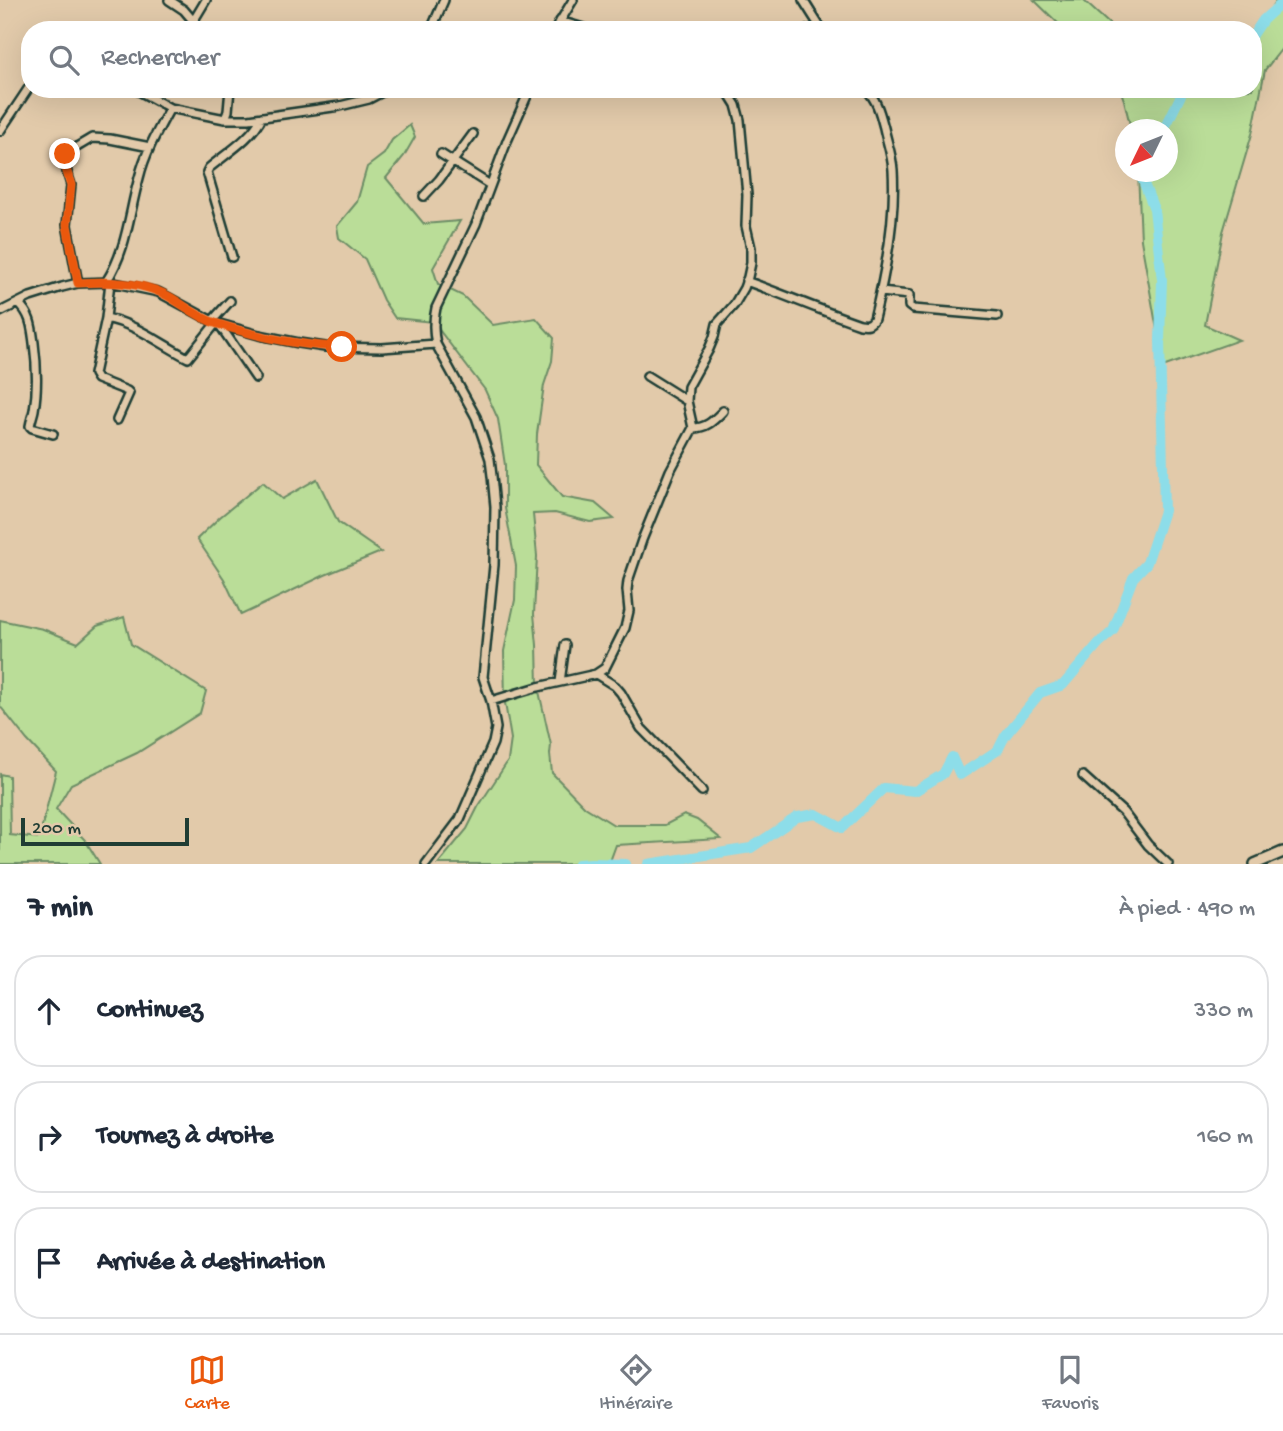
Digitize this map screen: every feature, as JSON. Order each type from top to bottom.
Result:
[{"type":"main road","points":[[1255,864],[1283,852]]},
{"type":"street","points":[[169,0],[194,20],[206,0]]},
{"type":"street","points":[[435,21],[444,0]]},
{"type":"street","points":[[560,21],[573,0]]},
{"type":"street","points":[[803,0],[816,21]]},
{"type":"street","points":[[0,131],[22,98]]},
{"type":"street","points":[[152,98],[170,107],[229,116],[262,117],[340,106],[371,98]]},
{"type":"street","points":[[229,116],[230,98]]},
{"type":"street","points":[[426,864],[460,819],[493,743],[496,728],[483,677],[494,565],[495,507],[492,476],[476,417],[436,344],[433,322],[436,307],[476,224],[526,98]]},
{"type":"street","points":[[491,702],[596,674],[608,664],[625,628],[629,611],[626,590],[628,580],[670,471],[693,428],[687,401],[688,387],[709,349],[717,324],[734,305],[746,281],[751,263],[746,226],[747,195],[741,128],[732,98]]},
{"type":"street","points":[[746,281],[860,324],[871,323],[874,319],[881,292],[892,214],[893,172],[881,118],[873,98]]},
{"type":"street","points":[[117,420],[129,393],[97,379],[94,374],[106,317],[108,282],[124,244],[139,176],[150,146],[170,107]]},
{"type":"street","points":[[232,257],[207,172],[256,127],[262,117]]},
{"type":"street","points":[[424,196],[453,162],[472,134]]},
{"type":"street","points":[[78,283],[67,225],[71,185],[64,162],[65,154],[92,138],[150,146]]},
{"type":"street","points":[[441,154],[490,185]]},
{"type":"street","points":[[0,312],[62,287],[78,283],[108,282],[158,292],[215,323],[259,335],[325,347],[405,347],[436,344]]},
{"type":"street","points":[[881,292],[909,295],[909,306],[913,309],[997,316]]},
{"type":"street","points":[[106,317],[130,326],[188,358],[230,301]]},
{"type":"street","points":[[19,303],[31,321],[37,360],[34,412],[30,426],[53,434]]},
{"type":"street","points":[[215,323],[256,378]]},
{"type":"street","points":[[647,376],[687,401]]},
{"type":"street","points":[[693,428],[709,424],[723,411]]},
{"type":"street","points":[[560,682],[565,645]]},
{"type":"street","points":[[596,674],[621,692],[641,727],[702,791]]},
{"type":"street","points":[[1083,776],[1123,812],[1147,845],[1168,864]]},
{"type":"green space","points":[[1034,0],[1083,0],[1106,21],[1056,21]]},
{"type":"green space","points":[[1277,0],[1283,0],[1283,47],[1265,70],[1262,85],[1262,22]]},
{"type":"green space","points":[[1123,98],[1259,98],[1252,134],[1223,232],[1205,325],[1239,340],[1157,369],[1160,347],[1141,240],[1138,182],[1178,182],[1178,119],[1129,119]]},
{"type":"green space","points":[[410,125],[415,137],[386,178],[424,224],[460,221],[433,268],[438,284],[463,296],[493,325],[536,318],[554,338],[537,434],[536,465],[562,497],[595,503],[614,519],[590,522],[555,513],[533,514],[537,556],[534,614],[538,687],[551,745],[552,773],[585,807],[614,825],[665,825],[684,815],[697,820],[721,839],[616,845],[609,864],[438,864],[467,829],[508,761],[511,739],[505,703],[504,651],[515,600],[516,566],[505,508],[505,465],[498,419],[485,390],[433,322],[395,318],[383,300],[365,259],[339,238],[337,226],[357,202],[367,167],[384,154],[392,140]]},
{"type":"green space","points":[[317,479],[338,522],[381,552],[241,615],[224,579],[197,539],[263,482],[282,499]]},
{"type":"green space","points":[[124,617],[131,644],[206,691],[200,713],[137,753],[71,784],[56,809],[85,840],[100,864],[0,864],[0,774],[9,776],[10,835],[39,838],[56,771],[0,706],[0,620],[43,629],[78,643],[97,626]]},
{"type":"waterway","points":[[1262,22],[1283,2]]},
{"type":"waterway","points":[[1169,119],[1180,98]]},
{"type":"waterway","points":[[648,864],[751,848],[797,817],[816,814],[842,828],[884,788],[915,791],[943,774],[952,757],[960,775],[998,750],[1005,736],[1040,693],[1063,685],[1099,643],[1113,631],[1133,578],[1147,563],[1164,511],[1160,340],[1162,280],[1154,209],[1143,182]]},
{"type":"waterway","points":[[578,864],[626,864]]},
{"type":"route","points":[[65,154],[63,158],[71,185],[68,238],[78,283],[110,282],[146,288],[167,295],[216,323],[299,343],[342,347]]}]
